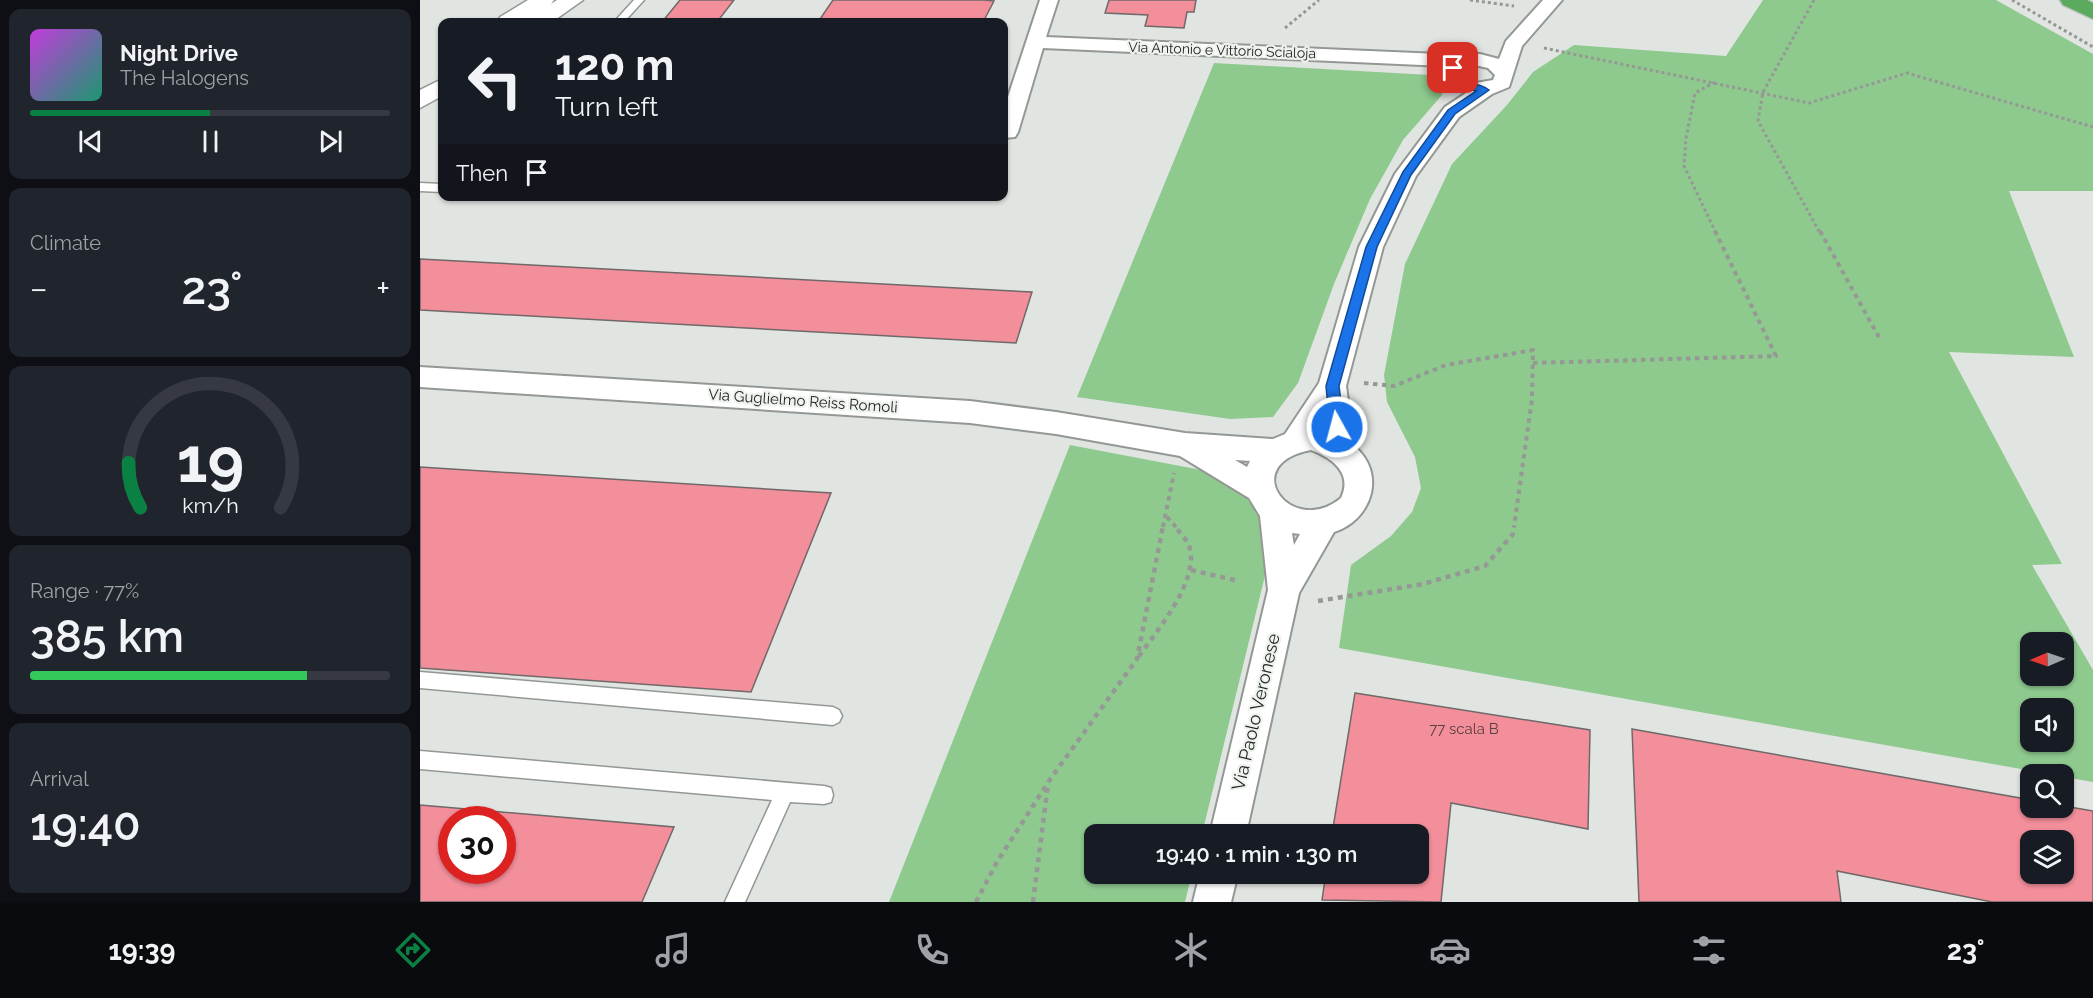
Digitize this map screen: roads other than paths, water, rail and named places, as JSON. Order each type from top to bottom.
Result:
[{"type":"highway","points":[[2071,0],[2093,12]]},
{"type":"main road","points":[[514,18],[543,0]]},
{"type":"main road","points":[[544,18],[572,0]]},
{"type":"main road","points":[[420,79],[438,67]]},
{"type":"main road","points":[[420,101],[438,89]]},
{"type":"street","points":[[1008,129],[1049,0]]},
{"type":"street","points":[[1463,69],[1513,45],[1549,5]]},
{"type":"street","name":"Via Antonio e Vittorio Scialoja","points":[[1035,42],[1255,53],[1409,57],[1463,69]]},
{"type":"street","points":[[1267,500],[1259,476],[1264,463],[1285,446],[1332,386],[1371,247],[1406,174],[1452,112],[1484,90],[1502,83],[1513,45]]},
{"type":"street","points":[[1463,69],[1492,62],[1505,75]]},
{"type":"street","points":[[1463,69],[1484,90]]},
{"type":"street","points":[[1452,112],[1463,69]]},
{"type":"street","name":"Via Guglielmo Reiss Romoli","points":[[420,377],[970,412],[1056,423],[1185,445]]},
{"type":"street","points":[[1332,386],[1340,448]]},
{"type":"street","points":[[1311,439],[1340,448],[1351,458],[1358,470],[1361,483],[1358,497],[1350,509],[1338,518],[1323,523],[1297,522],[1185,445],[1285,446],[1311,439]]},
{"type":"street","name":"Via Paolo Veronese","points":[[1267,500],[1284,590]]},
{"type":"street","name":"Via Paolo Veronese","points":[[1230,824],[1284,590],[1323,523]]},
{"type":"street","points":[[1212,902],[1216,884]]},
{"type":"lane","points":[[623,18],[639,0]]},
{"type":"lane","points":[[420,187],[438,188]]},
{"type":"lane","points":[[420,680],[833,716]]},
{"type":"lane","points":[[420,760],[824,795]]},
{"type":"lane","points":[[735,902],[785,792]]}]
